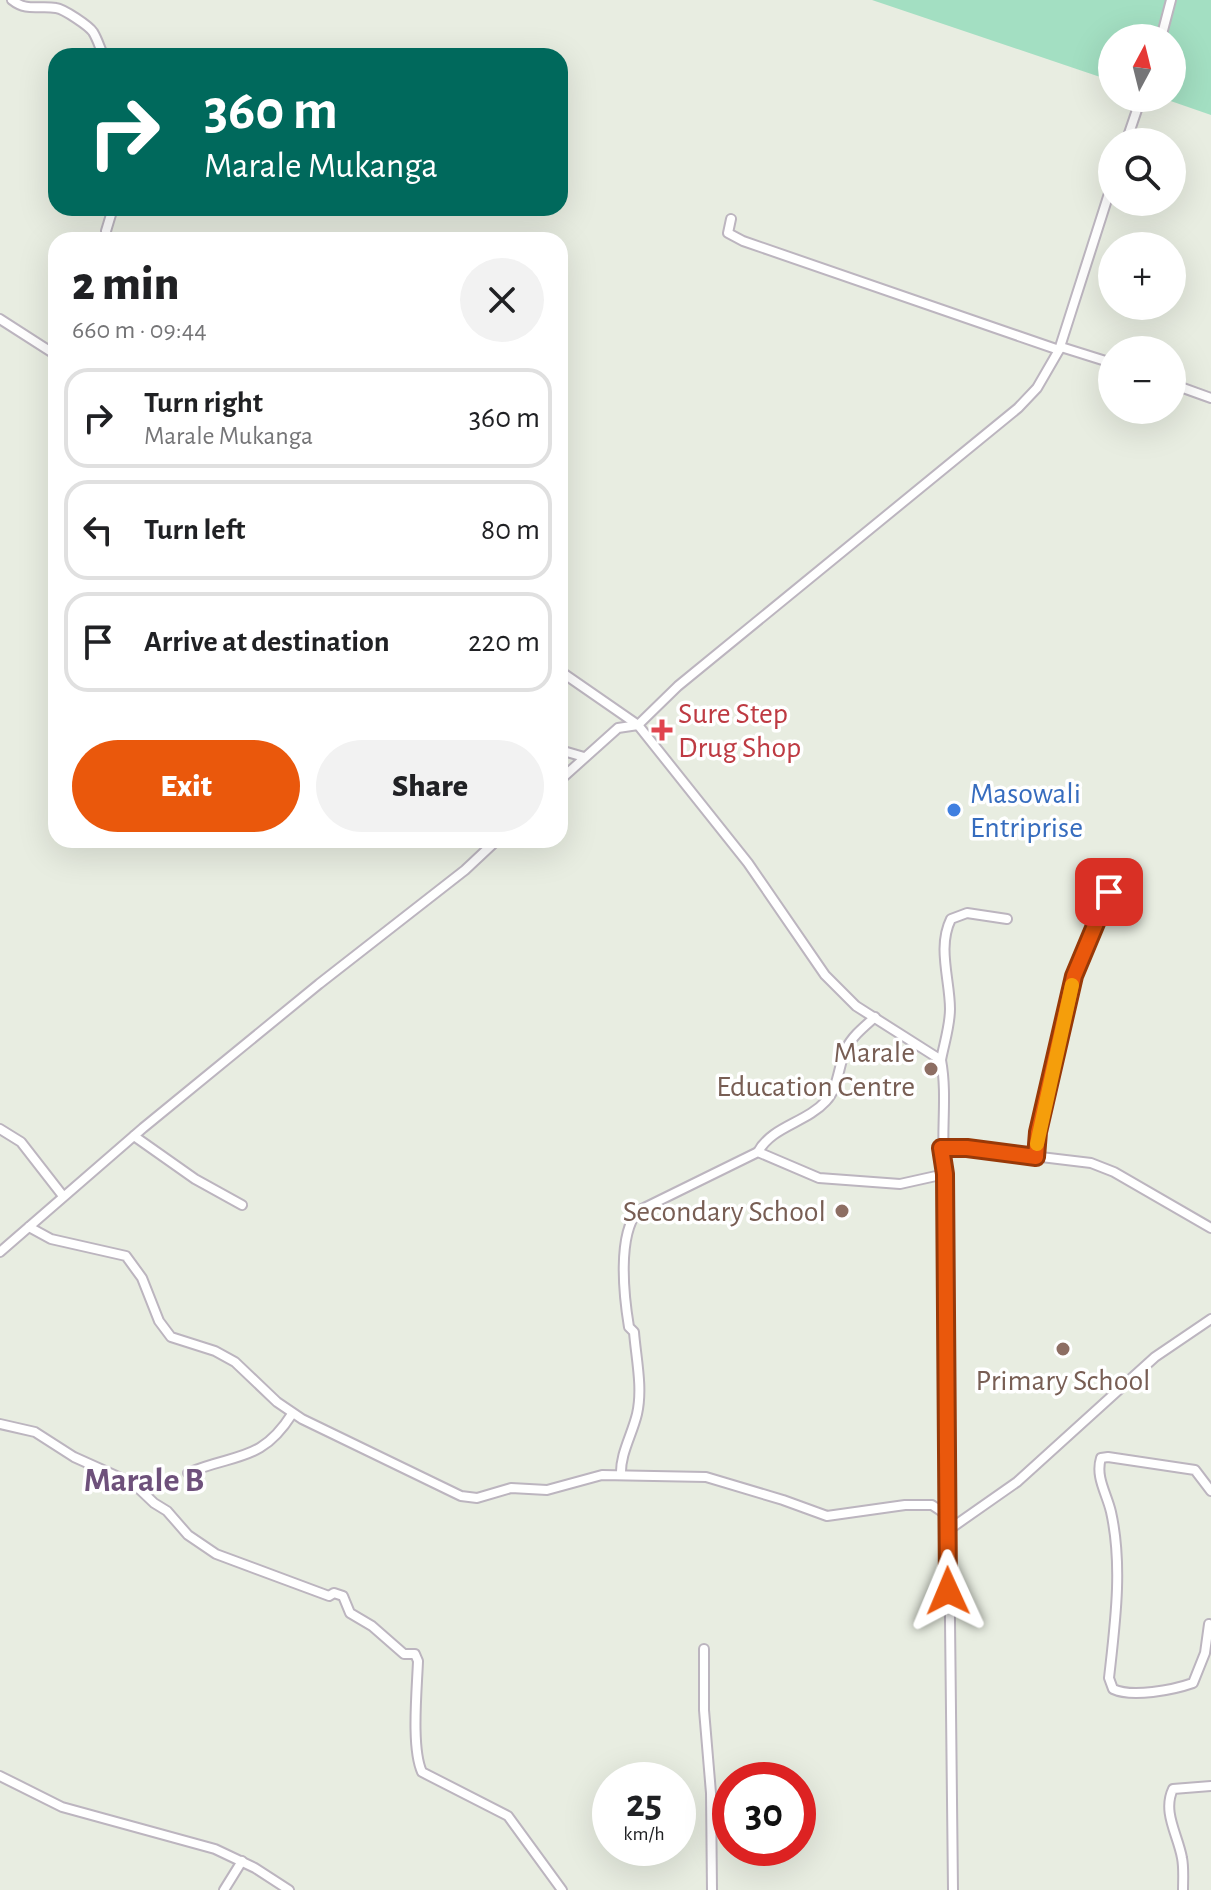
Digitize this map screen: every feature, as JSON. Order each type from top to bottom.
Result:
[{"type":"street","points":[[12,0],[23,7],[56,8],[71,14],[92,30],[100,48]]},
{"type":"street","points":[[1165,24],[1171,0]]},
{"type":"street","points":[[568,772],[618,728],[638,725],[678,686],[1018,408],[1037,388],[1060,348],[1102,216]]},
{"type":"street","points":[[731,219],[728,233],[743,241],[1098,359]]},
{"type":"street","points":[[0,319],[48,347]]},
{"type":"street","points":[[1186,389],[1211,398]]},
{"type":"street","points":[[568,677],[638,725],[748,863],[825,975],[856,1006],[941,1060]]},
{"type":"street","points":[[568,752],[584,757]]},
{"type":"street","points":[[0,1252],[134,1136],[307,994],[453,880],[488,848]]},
{"type":"street","points":[[1036,1157],[1038,1132],[1074,976],[1109,892]]},
{"type":"street","points":[[953,1890],[945,1174],[941,1148],[944,1082],[941,1060],[950,1017],[945,959],[951,919],[967,913],[1007,919]]},
{"type":"street","points":[[621,1475],[638,1398],[634,1332],[629,1327],[624,1297],[629,1223],[645,1206],[758,1152],[774,1133],[798,1122],[826,1101],[834,1087],[846,1049],[875,1017]]},
{"type":"street","points":[[0,1129],[21,1142],[63,1196]]},
{"type":"street","points":[[134,1136],[195,1179],[242,1205]]},
{"type":"street","points":[[941,1148],[967,1148],[1091,1163],[1114,1172],[1211,1228]]},
{"type":"street","points":[[758,1152],[819,1178],[900,1184],[945,1174]]},
{"type":"street","points":[[29,1227],[36,1233],[73,1246],[126,1256],[142,1278],[165,1332],[177,1340],[215,1351],[235,1362],[292,1414],[414,1475],[468,1497],[477,1498],[511,1488],[547,1490],[597,1476],[706,1477],[827,1516],[905,1505],[932,1505],[947,1515]]},
{"type":"street","points":[[947,1531],[1017,1482],[1155,1357],[1211,1319]]},
{"type":"street","points":[[188,1473],[207,1465],[237,1459],[265,1447],[292,1414]]},
{"type":"street","points":[[0,1424],[43,1436],[74,1457],[134,1484],[167,1511],[188,1535],[216,1554],[329,1596],[334,1593],[343,1596],[350,1613],[372,1626],[404,1654],[415,1654],[418,1661],[416,1726],[422,1772],[508,1816],[562,1890]]},
{"type":"street","points":[[1209,1624],[1205,1653],[1193,1683],[1176,1689],[1124,1693],[1113,1689],[1109,1678],[1116,1608],[1115,1553],[1111,1513],[1098,1472],[1101,1458],[1124,1458],[1195,1470],[1211,1491]]},
{"type":"street","points":[[704,1649],[712,1890]]},
{"type":"street","points":[[0,1776],[57,1805],[185,1839],[242,1861],[289,1890]]},
{"type":"street","points":[[1183,1890],[1182,1859],[1169,1810],[1169,1798],[1173,1789],[1211,1786]]},
{"type":"street","points":[[224,1890],[242,1861]]},
{"type":"green space","points":[[872,0],[1211,0],[1211,115],[1186,106],[1186,24],[1098,24],[1098,76]]},
{"type":"slow traffic","points":[[1037,1144],[1072,985]]},
{"type":"place","name":"Sure Step Drug Shop","points":[[662,730]]},
{"type":"place","name":"Masowali Entriprise","points":[[954,810]]},
{"type":"place","name":"Marale Education Centre","points":[[931,1069]]},
{"type":"place","name":"Secondary School","points":[[842,1211]]},
{"type":"place","name":"Primary School","points":[[1063,1349]]},
{"type":"district","name":"Marale B","points":[[144,1479]]},
{"type":"route","points":[[948,1591],[945,1174],[941,1148],[967,1148],[1036,1157],[1038,1132],[1074,976],[1109,892]]}]
